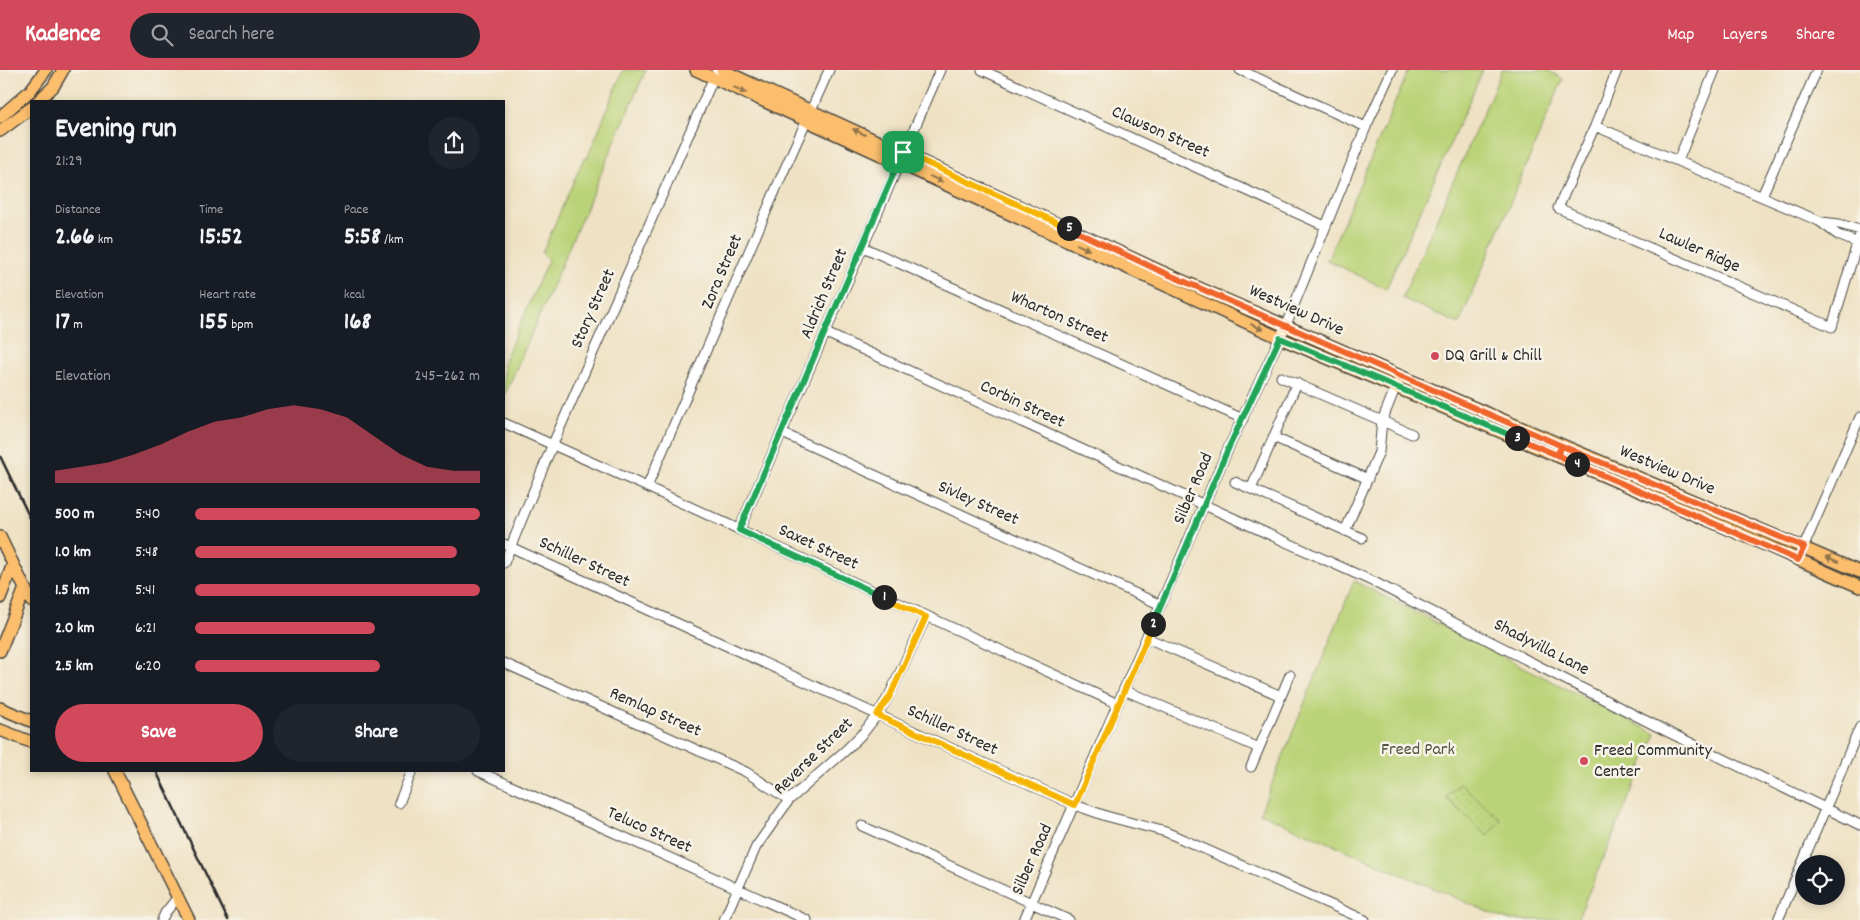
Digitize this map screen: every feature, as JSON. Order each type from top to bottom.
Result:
[{"type":"main road","points":[[0,117],[30,91],[46,70]]},
{"type":"main road","points":[[39,100],[53,86],[63,70]]},
{"type":"main road","name":"Westview Drive","points":[[696,70],[718,73],[810,115],[1156,275],[1280,338],[1398,381],[1560,450],[1804,547],[1860,572]]},
{"type":"main road","points":[[0,131],[30,109]]},
{"type":"main road","name":"Westview Drive","points":[[1156,275],[1286,325],[1398,381]]},
{"type":"main road","name":"Westview Drive","points":[[1560,450],[1860,587]]},
{"type":"main road","points":[[0,537],[30,599]]},
{"type":"main road","points":[[0,598],[13,564]]},
{"type":"main road","points":[[0,651],[24,588]]},
{"type":"main road","points":[[0,708],[30,722]]},
{"type":"main road","points":[[0,730],[30,742]]},
{"type":"main road","points":[[115,772],[189,920]]},
{"type":"street","name":"Zora Street","points":[[647,487],[829,70]]},
{"type":"street","name":"Aldrich Street","points":[[739,530],[940,70]]},
{"type":"street","name":"Clawson Street","points":[[982,70],[1325,226]]},
{"type":"street","points":[[1240,70],[1366,127]]},
{"type":"street","name":"Silber Road","points":[[1024,920],[1204,506],[1286,325],[1366,127],[1392,70]]},
{"type":"street","points":[[1617,70],[1595,126],[1819,221],[1838,235],[1859,244],[1860,234]]},
{"type":"street","points":[[1678,161],[1715,70]]},
{"type":"street","points":[[1762,196],[1817,70]]},
{"type":"street","name":"Story Street","points":[[507,546],[718,73]]},
{"type":"street","name":"Lawler Ridge","points":[[1595,126],[1558,208],[1832,326],[1859,244]]},
{"type":"street","points":[[1819,221],[1860,230]]},
{"type":"street","name":"Wharton Street","points":[[863,247],[1243,419]]},
{"type":"street","name":"Corbin Street","points":[[826,333],[1204,506]]},
{"type":"street","points":[[1281,377],[1412,434]]},
{"type":"street","points":[[1345,531],[1379,452],[1382,420],[1398,381]]},
{"type":"street","points":[[1251,489],[1296,383]]},
{"type":"street","points":[[1798,560],[1860,417]]},
{"type":"street","name":"Saxet Street","points":[[505,424],[647,487],[1118,704]]},
{"type":"street","name":"Sivley Street","points":[[782,433],[1161,604]]},
{"type":"street","points":[[1273,437],[1368,479]]},
{"type":"street","points":[[1235,482],[1362,538]]},
{"type":"street","name":"Shadyvilla Lane","points":[[1204,506],[1374,582],[1675,735],[1860,824]]},
{"type":"street","name":"Schiller Street","points":[[507,546],[1075,805],[1106,816],[1166,832],[1366,920]]},
{"type":"street","name":"Reverse Street","points":[[724,920],[756,847],[789,800],[864,732],[890,696],[926,617]]},
{"type":"street","points":[[1147,638],[1281,696]]},
{"type":"street","name":"Remlap Street","points":[[505,662],[746,772],[789,800]]},
{"type":"street","points":[[1250,767],[1290,675]]},
{"type":"street","points":[[1124,690],[1259,748]]},
{"type":"street","points":[[1778,920],[1860,727]]},
{"type":"street","points":[[399,803],[412,772]]},
{"type":"street","name":"Teluco Street","points":[[480,772],[807,920]]},
{"type":"street","points":[[862,826],[1069,920]]},
{"type":"street","points":[[162,920],[177,898]]},
{"type":"green space","points":[[623,70],[646,70],[505,395],[505,359],[548,260],[542,253],[584,158],[587,159]]},
{"type":"green space","points":[[1409,70],[1483,70],[1386,289],[1327,260]]},
{"type":"green space","points":[[1502,70],[1547,70],[1563,79],[1459,324],[1402,298]]},
{"type":"green space","name":"Freed Park","points":[[1354,581],[1656,734],[1577,920],[1507,920],[1260,813]]},
{"type":"green space","points":[[1460,783],[1501,820],[1488,836],[1446,798]]},
{"type":"railway","points":[[0,456],[30,518]]},
{"type":"railway","points":[[156,772],[228,920]]},
{"type":"place","name":"DQ Grill & Chill","points":[[1435,356]]},
{"type":"place","name":"Freed Community Center","points":[[1584,761]]},
{"type":"route","points":[[903,152],[739,530],[926,617],[890,696],[877,715],[1075,805],[1228,449],[1280,338],[1557,455],[1562,446],[1804,547],[1798,560],[1557,455],[1562,446],[1158,270],[903,152]]}]
